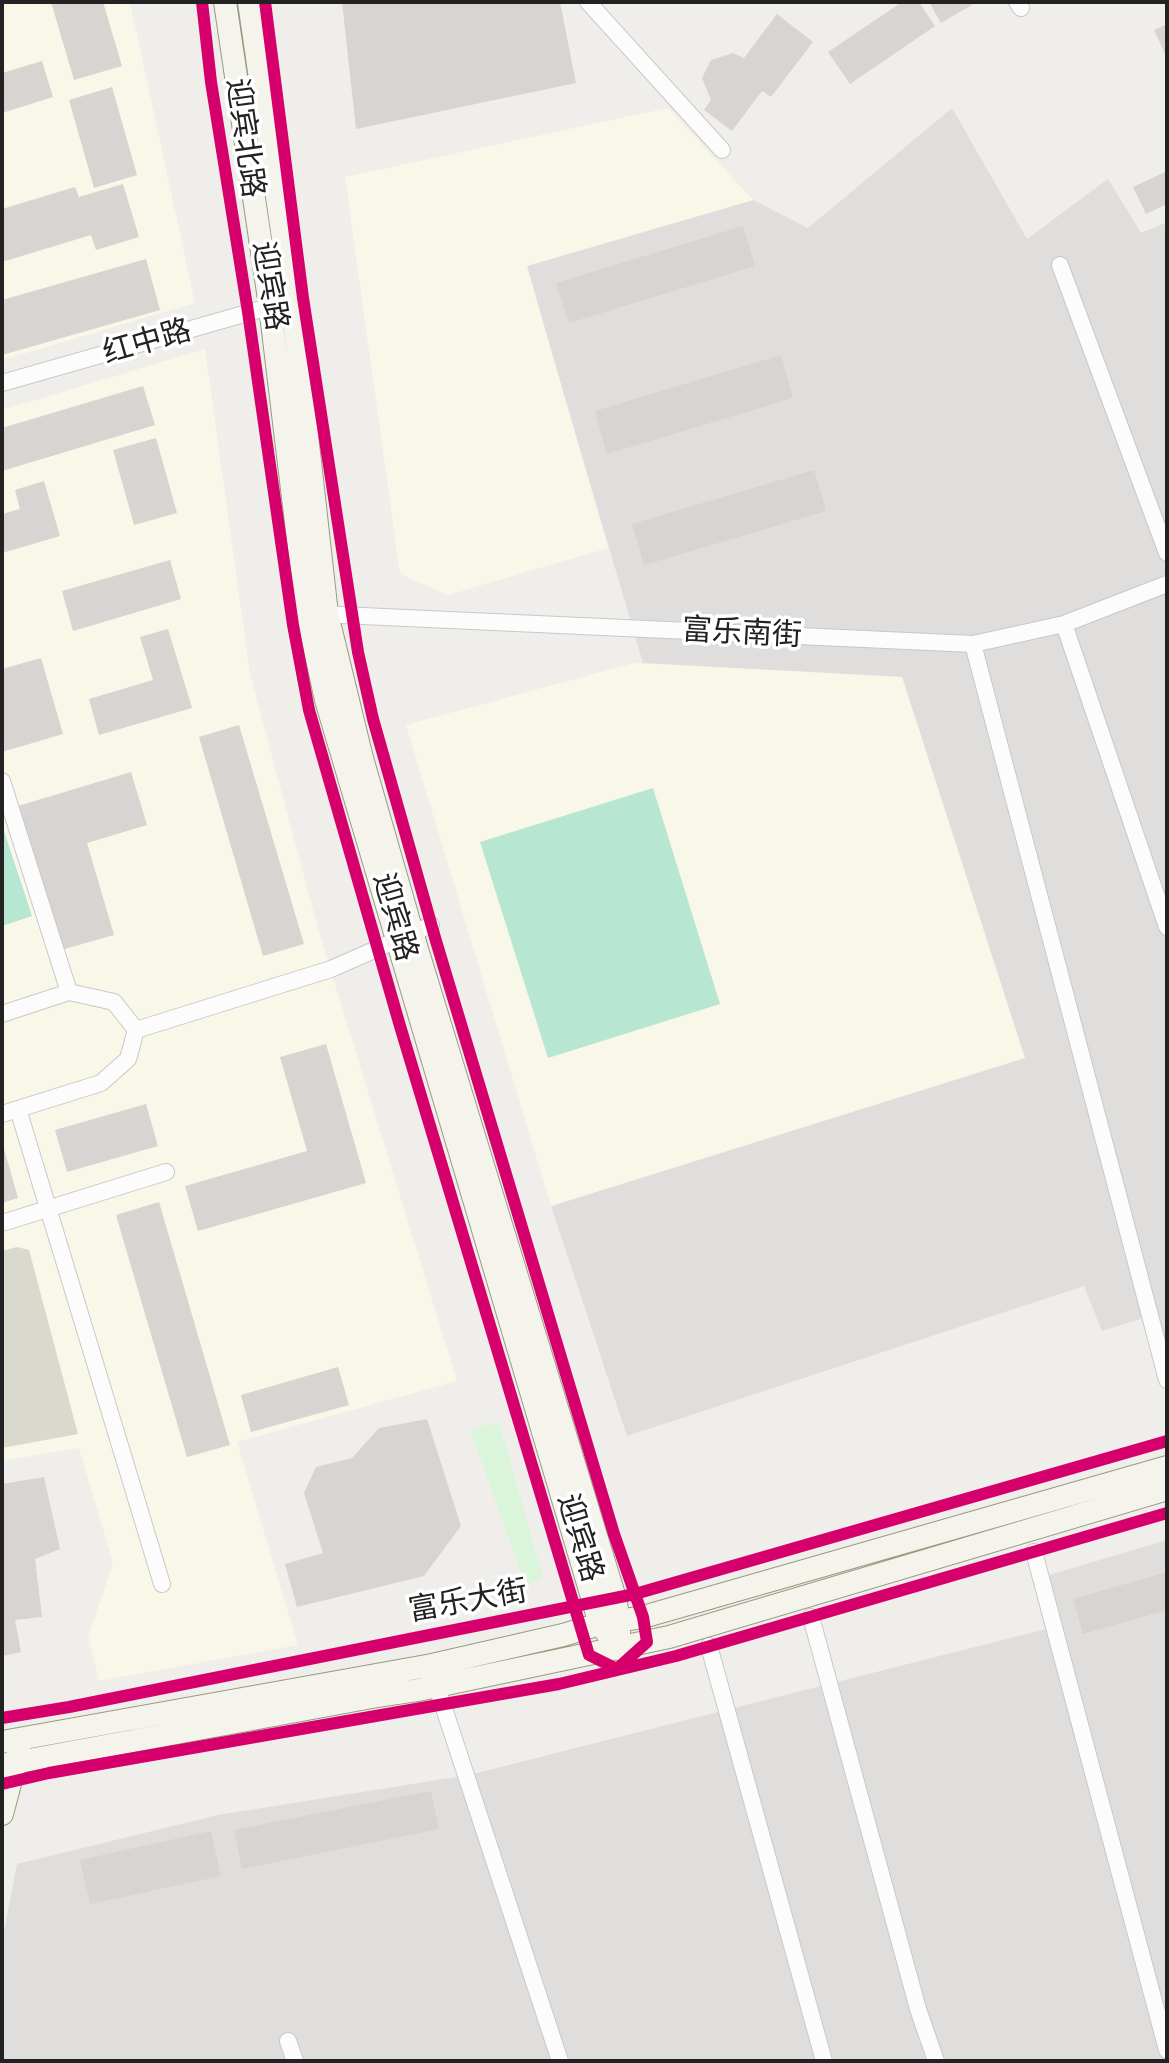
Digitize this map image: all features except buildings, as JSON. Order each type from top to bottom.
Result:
[{"type":"main road","name":"迎宾北路","points":[[225,2],[317,614]]},
{"type":"main road","name":"迎宾北路","points":[[249,2],[292,301],[326,700],[414,932],[619,1649]]},
{"type":"main road","name":"富乐大街","points":[[10,1763],[434,1675],[563,1635],[674,1609],[1167,1467]]},
{"type":"main road","name":"富乐大街","points":[[11,1740],[619,1649],[669,1637],[1167,1489]]},
{"type":"main road","points":[[2,1814],[11,1740]]},
{"type":"street","points":[[588,2],[722,150]]},
{"type":"street","points":[[1060,265],[1167,553]]},
{"type":"street","name":"红中路","points":[[2,383],[292,301]]},
{"type":"street","name":"富乐南街","points":[[317,614],[973,644],[1064,624],[1167,584]]},
{"type":"street","points":[[1064,624],[1167,927]]},
{"type":"street","points":[[973,644],[1167,1380]]},
{"type":"street","points":[[2,781],[69,992]]},
{"type":"street","points":[[136,1030],[331,969],[414,932]]},
{"type":"street","points":[[2,1014],[69,992],[114,1002],[136,1030]]},
{"type":"street","points":[[136,1030],[128,1059],[101,1083],[10,1111],[49,1209],[162,1584]]},
{"type":"street","points":[[2,1223],[166,1172]]},
{"type":"street","points":[[1034,1552],[1167,2050]]},
{"type":"street","points":[[811,1617],[918,2009],[936,2061]]},
{"type":"street","points":[[709,1646],[824,2061]]},
{"type":"street","points":[[434,1675],[560,2061]]},
{"type":"street","points":[[288,2041],[295,2061]]},
{"type":"shaded area","points":[[2,2],[130,2],[195,303],[2,360]]},
{"type":"shaded area","points":[[668,108],[753,200],[527,266],[608,548],[448,595],[400,574],[345,177]]},
{"type":"shaded area","points":[[952,108],[1027,239],[1108,179],[1141,233],[1167,222],[1167,1354],[1156,1314],[1102,1331],[1084,1286],[627,1436],[551,1206],[1024,1058],[902,677],[643,663],[526,266],[753,200],[808,228]]},
{"type":"shaded area","points":[[205,349],[250,674],[318,929],[457,1381],[237,1442],[298,1645],[99,1681],[88,1637],[113,1563],[79,1448],[2,1461],[2,410]]},
{"type":"shaded area","points":[[634,663],[902,677],[1025,1058],[551,1206],[406,725]]},
{"type":"shaded area","points":[[17,1247],[29,1250],[78,1434],[2,1448],[2,1251]]},
{"type":"shaded area","points":[[1167,1540],[1167,2061],[2,2061],[2,1942],[17,1864],[218,1815],[469,1775],[1062,1625],[1049,1575]]},
{"type":"green space","points":[[653,788],[720,1004],[548,1058],[480,842]]},
{"type":"green space","points":[[2,825],[32,916],[2,926]]},
{"type":"green space","points":[[499,1422],[543,1577],[526,1586],[470,1430]]},
{"type":"cycle path","name":"迎宾路","points":[[202,2],[211,82],[293,625],[309,710],[400,1026],[589,1655],[617,1669],[647,1642],[643,1617],[614,1534],[436,941],[373,719],[358,652],[303,298],[265,2]]},
{"type":"cycle path","points":[[2,1718],[635,1594],[1167,1441]]},
{"type":"cycle path","points":[[2,1784],[49,1773],[559,1684],[676,1656],[1167,1513]]}]
